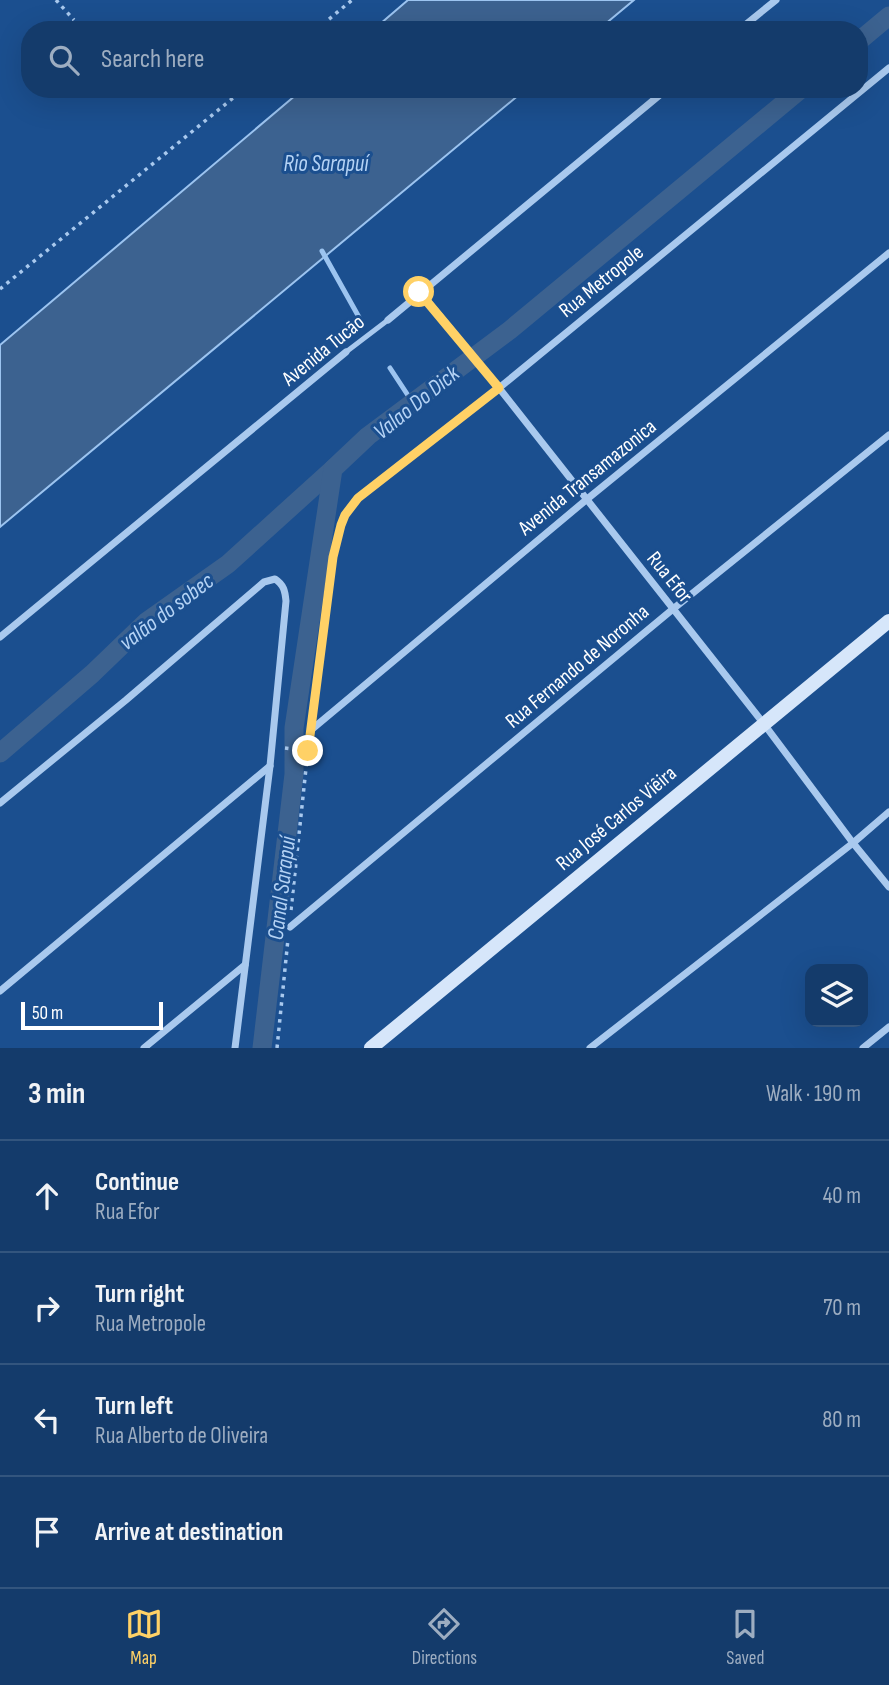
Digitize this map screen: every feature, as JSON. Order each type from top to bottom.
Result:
[{"type":"main road","name":"Rua José Carlos Viêira","points":[[371,1048],[889,621]]},
{"type":"street","points":[[750,21],[776,0]]},
{"type":"street","name":"Rua Metropole","points":[[868,85],[889,68]]},
{"type":"street","name":"Avenida Tucão","points":[[388,320],[656,98]]},
{"type":"street","name":"Rua Metropole","points":[[341,525],[358,498],[499,388],[852,98]]},
{"type":"street","name":"Avenida Transamazonica","points":[[311,730],[586,499],[889,253]]},
{"type":"street","name":"Rua Efor","points":[[419,292],[499,388],[889,887]]},
{"type":"street","name":"Avenida Tucão","points":[[0,638],[346,352]]},
{"type":"street","name":"Rua Fernando de Noronha","points":[[290,927],[673,609],[889,435]]},
{"type":"street","points":[[0,803],[264,582],[275,579],[280,582],[285,590],[286,601],[270,766],[235,1048]]},
{"type":"street","points":[[0,991],[270,766]]},
{"type":"street","points":[[590,1048],[853,843],[889,811]]},
{"type":"street","points":[[144,1048],[245,965]]},
{"type":"street","points":[[863,1048],[889,1027]]},
{"type":"lane","name":"Avenida Tucão","points":[[346,352],[388,320]]},
{"type":"path","points":[[56,0],[74,20]]},
{"type":"path","points":[[327,21],[352,0]]},
{"type":"path","points":[[0,289],[233,98]]},
{"type":"path","points":[[277,1048],[308,751],[333,557],[341,525]]},
{"type":"path","points":[[285,748],[308,751]]},
{"type":"water","points":[[408,0],[634,0],[609,21],[384,21]]},
{"type":"water","name":"Rio Sarapuí","points":[[292,98],[515,98],[0,527],[0,345]]},
{"type":"waterway","name":"Valao Do Dick","points":[[868,34],[889,16]]},
{"type":"waterway","name":"Valao Do Dick","points":[[262,1048],[294,774],[294,728],[333,469],[368,436],[510,330],[790,98]]},
{"type":"waterway","points":[[322,251],[360,319]]},
{"type":"waterway","points":[[390,368],[413,403]]},
{"type":"waterway","name":"valão do sobec","points":[[0,753],[92,674],[146,622],[228,564],[333,469]]},
{"type":"route","points":[[308,751],[333,557],[345,515],[358,498],[499,388],[419,292]]},
{"type":"water label","name":"Canal Sarapuí","points":[[281,888]]}]
